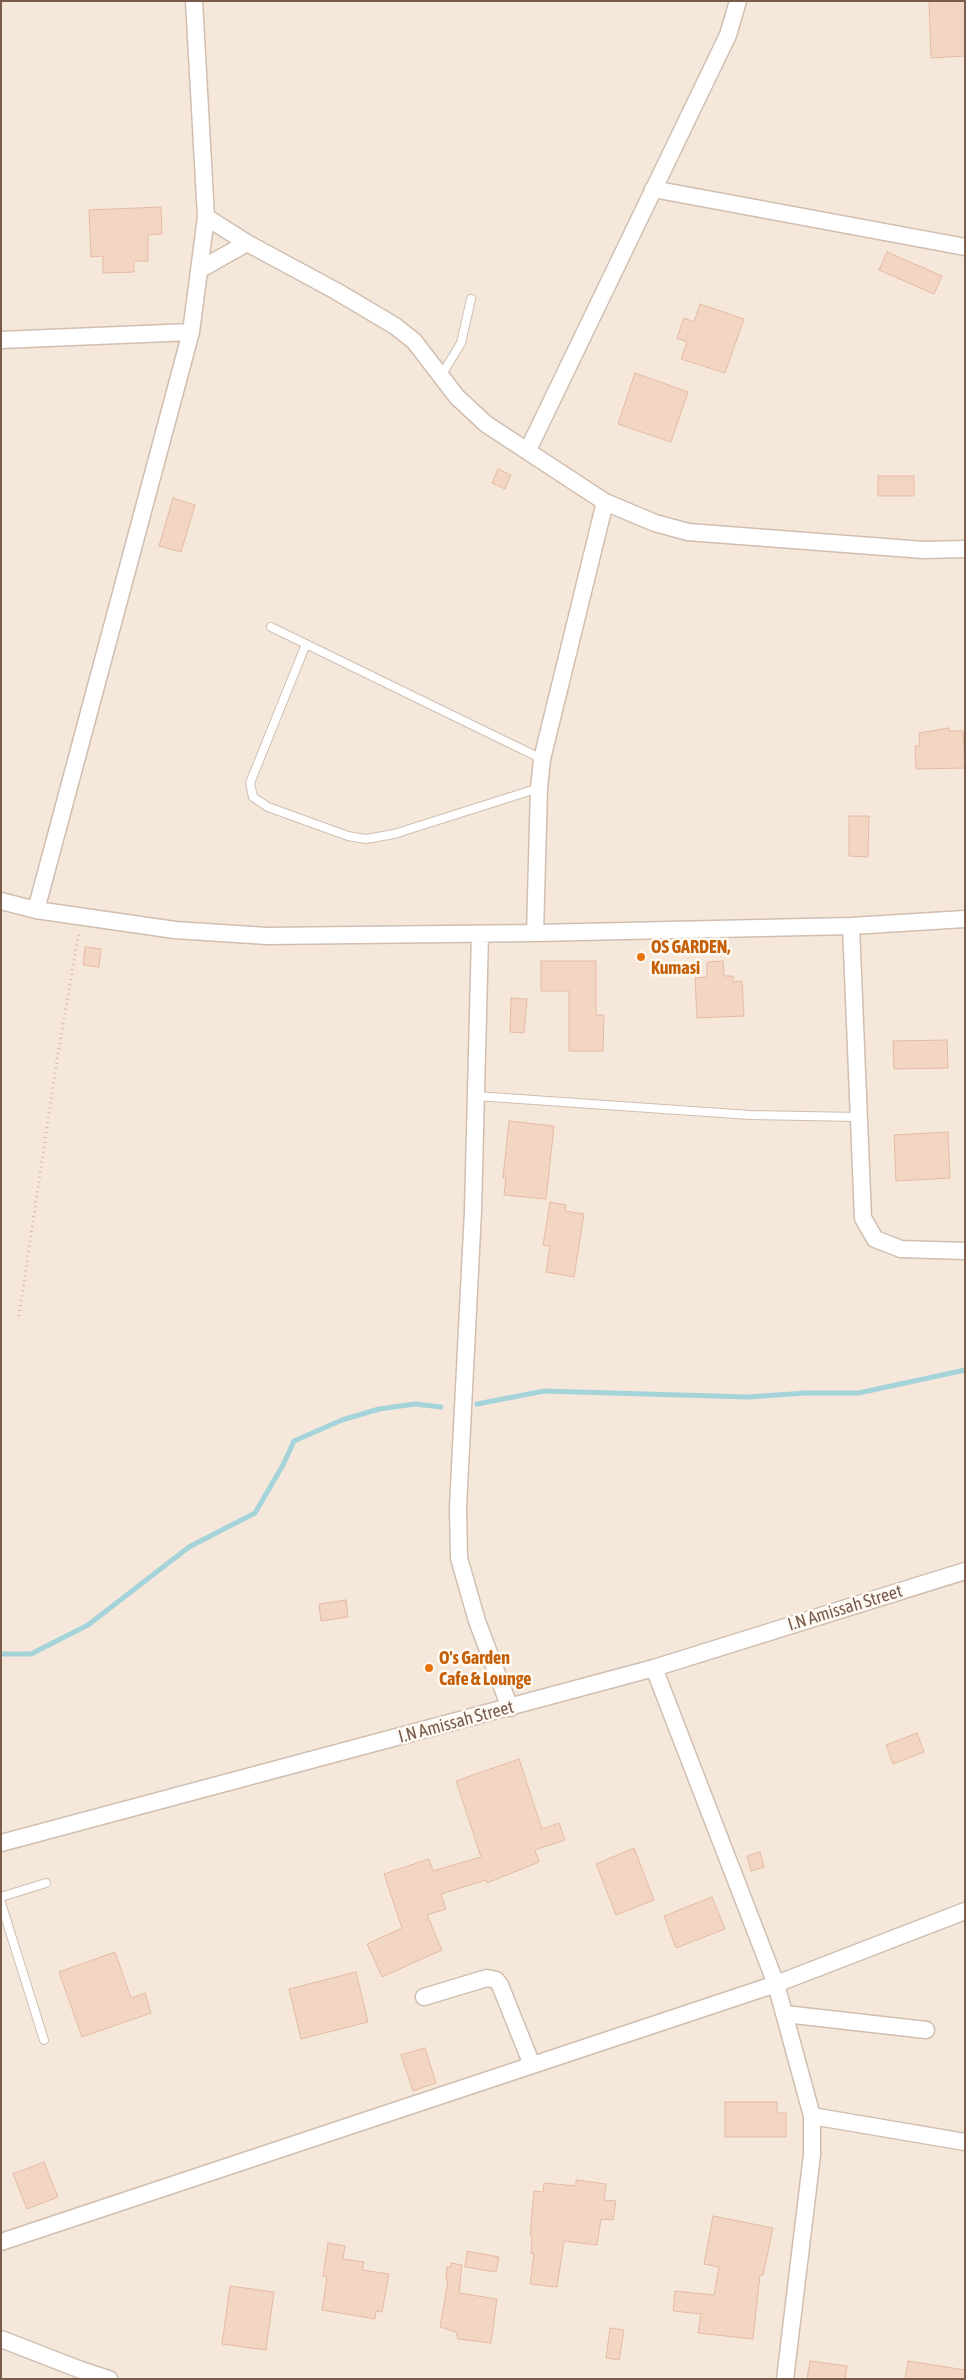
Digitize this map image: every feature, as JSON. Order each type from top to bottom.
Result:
[{"type":"street","points":[[36,910],[191,332],[206,217],[194,1]]},
{"type":"street","points":[[528,450],[728,35],[738,1]]},
{"type":"street","points":[[653,189],[965,247]]},
{"type":"street","points":[[206,217],[247,243],[336,291],[395,326],[414,341],[457,397],[486,424],[605,502],[655,523],[688,532],[924,550],[965,549]]},
{"type":"street","points":[[199,270],[247,243]]},
{"type":"street","points":[[1,340],[191,332]]},
{"type":"street","points":[[535,933],[539,788],[542,759],[605,502]]},
{"type":"street","points":[[1,901],[36,910],[174,930],[267,936],[480,934],[851,926],[965,919]]},
{"type":"street","points":[[851,926],[863,1218],[875,1239],[902,1249],[965,1251]]},
{"type":"street","points":[[480,934],[473,1211],[458,1507],[459,1558],[477,1621],[510,1708]]},
{"type":"street","name":"I.N Amissah Street","points":[[1,1843],[654,1668],[965,1571]]},
{"type":"street","points":[[654,1668],[776,1984],[812,2116],[812,2155],[785,2379]]},
{"type":"street","points":[[1,2242],[776,1984],[965,1911]]},
{"type":"street","points":[[424,1997],[487,1978],[496,1980],[500,1985],[532,2065]]},
{"type":"street","points":[[785,2014],[926,2030]]},
{"type":"street","points":[[812,2116],[965,2142]]},
{"type":"street","points":[[1,2339],[109,2379]]},
{"type":"lane","points":[[441,376],[460,343],[471,299]]},
{"type":"lane","points":[[270,627],[542,759]]},
{"type":"lane","points":[[306,644],[250,783],[253,797],[268,807],[348,836],[366,839],[394,834],[539,788]]},
{"type":"lane","points":[[476,1096],[750,1116],[859,1117]]},
{"type":"lane","points":[[1,1897],[46,1883]]},
{"type":"lane","points":[[1,1903],[44,2040]]},
{"type":"path","points":[[20,1316],[58,1053],[82,917]]},
{"type":"shaded area","points":[[1,1],[965,1],[965,2379],[1,2379]]},
{"type":"building","points":[[929,1],[965,1],[965,56],[931,58]]},
{"type":"building","points":[[161,207],[162,234],[148,235],[148,261],[134,261],[134,272],[103,273],[103,256],[91,257],[89,210]]},
{"type":"building","points":[[887,252],[942,276],[934,294],[879,270]]},
{"type":"building","points":[[700,304],[744,319],[725,373],[681,359],[687,342],[677,338],[684,318],[694,322]]},
{"type":"building","points":[[635,373],[688,392],[671,442],[618,424]]},
{"type":"building","points":[[498,469],[511,475],[505,489],[492,483]]},
{"type":"building","points":[[878,476],[914,476],[914,496],[878,496]]},
{"type":"building","points":[[173,498],[195,505],[181,552],[159,546]]},
{"type":"building","points":[[949,728],[949,731],[963,731],[965,768],[916,769],[915,746],[920,746],[919,733]]},
{"type":"building","points":[[849,816],[869,816],[868,857],[849,856]]},
{"type":"building","points":[[85,947],[101,949],[99,967],[83,965]]},
{"type":"building","points":[[541,961],[596,961],[596,1015],[604,1015],[603,1051],[569,1051],[569,991],[541,991]]},
{"type":"building","points":[[723,961],[724,976],[733,976],[733,982],[742,981],[744,1016],[697,1018],[695,978],[707,977],[707,962]]},
{"type":"building","points":[[511,998],[527,999],[524,1033],[510,1032]]},
{"type":"building","points":[[947,1040],[948,1068],[894,1069],[893,1041]]},
{"type":"building","points":[[509,1121],[554,1126],[546,1199],[504,1195],[506,1178],[503,1178]]},
{"type":"building","points":[[948,1132],[950,1178],[896,1181],[894,1135]]},
{"type":"building","points":[[550,1202],[566,1205],[565,1211],[584,1214],[574,1277],[546,1272],[550,1246],[543,1245]]},
{"type":"building","points":[[346,1600],[348,1617],[321,1621],[319,1604]]},
{"type":"building","points":[[917,1733],[924,1752],[893,1764],[886,1745]]},
{"type":"building","points":[[519,1759],[542,1829],[559,1823],[565,1840],[535,1850],[539,1862],[487,1883],[486,1880],[441,1894],[446,1909],[427,1915],[442,1950],[382,1977],[367,1944],[402,1928],[384,1874],[429,1859],[433,1871],[481,1857],[456,1781]]},
{"type":"building","points":[[634,1848],[654,1900],[616,1915],[596,1864]]},
{"type":"building","points":[[760,1852],[764,1867],[751,1871],[747,1856]]},
{"type":"building","points":[[712,1897],[725,1929],[676,1948],[664,1916]]},
{"type":"building","points":[[115,1952],[131,1998],[145,1993],[151,2013],[82,2037],[59,1972]]},
{"type":"building","points":[[356,1972],[368,2022],[301,2039],[289,1989]]},
{"type":"building","points":[[425,2048],[436,2083],[413,2091],[401,2055]]},
{"type":"building","points":[[725,2102],[777,2102],[777,2113],[786,2113],[786,2137],[725,2137]]},
{"type":"building","points":[[44,2162],[58,2197],[27,2209],[13,2174]]},
{"type":"building","points":[[576,2180],[606,2184],[604,2200],[616,2201],[613,2220],[601,2219],[597,2245],[564,2241],[557,2287],[530,2284],[534,2254],[531,2254],[532,2236],[530,2235],[534,2191],[543,2192],[544,2183],[576,2186]]},
{"type":"building","points":[[713,2216],[773,2228],[763,2275],[760,2275],[753,2339],[698,2333],[701,2314],[673,2311],[675,2291],[714,2295],[719,2267],[704,2264]]},
{"type":"building","points":[[328,2243],[345,2246],[343,2259],[364,2262],[362,2270],[389,2274],[382,2312],[376,2311],[375,2319],[322,2310],[327,2277],[323,2276]]},
{"type":"building","points":[[467,2251],[499,2257],[496,2272],[465,2267]]},
{"type":"building","points":[[451,2263],[462,2265],[459,2293],[497,2299],[491,2343],[458,2339],[456,2332],[440,2327],[448,2280],[446,2280],[447,2267],[451,2267]]},
{"type":"building","points":[[230,2286],[274,2292],[266,2350],[222,2344]]},
{"type":"building","points":[[610,2328],[624,2330],[619,2360],[606,2358]]},
{"type":"building","points":[[810,2361],[847,2366],[845,2379],[807,2379]]},
{"type":"building","points":[[908,2361],[965,2370],[965,2379],[905,2379]]},
{"type":"waterway","points":[[477,1404],[544,1391],[748,1397],[806,1393],[859,1393],[965,1370]]},
{"type":"waterway","points":[[1,1654],[31,1654],[88,1625],[189,1547],[255,1513],[283,1465],[294,1441],[342,1420],[379,1409],[415,1404],[441,1407]]},
{"type":"place","name":"OS GARDEN, Kumasi","points":[[641,957]]},
{"type":"place","name":"O's Garden Cafe & Lounge","points":[[429,1668]]}]
